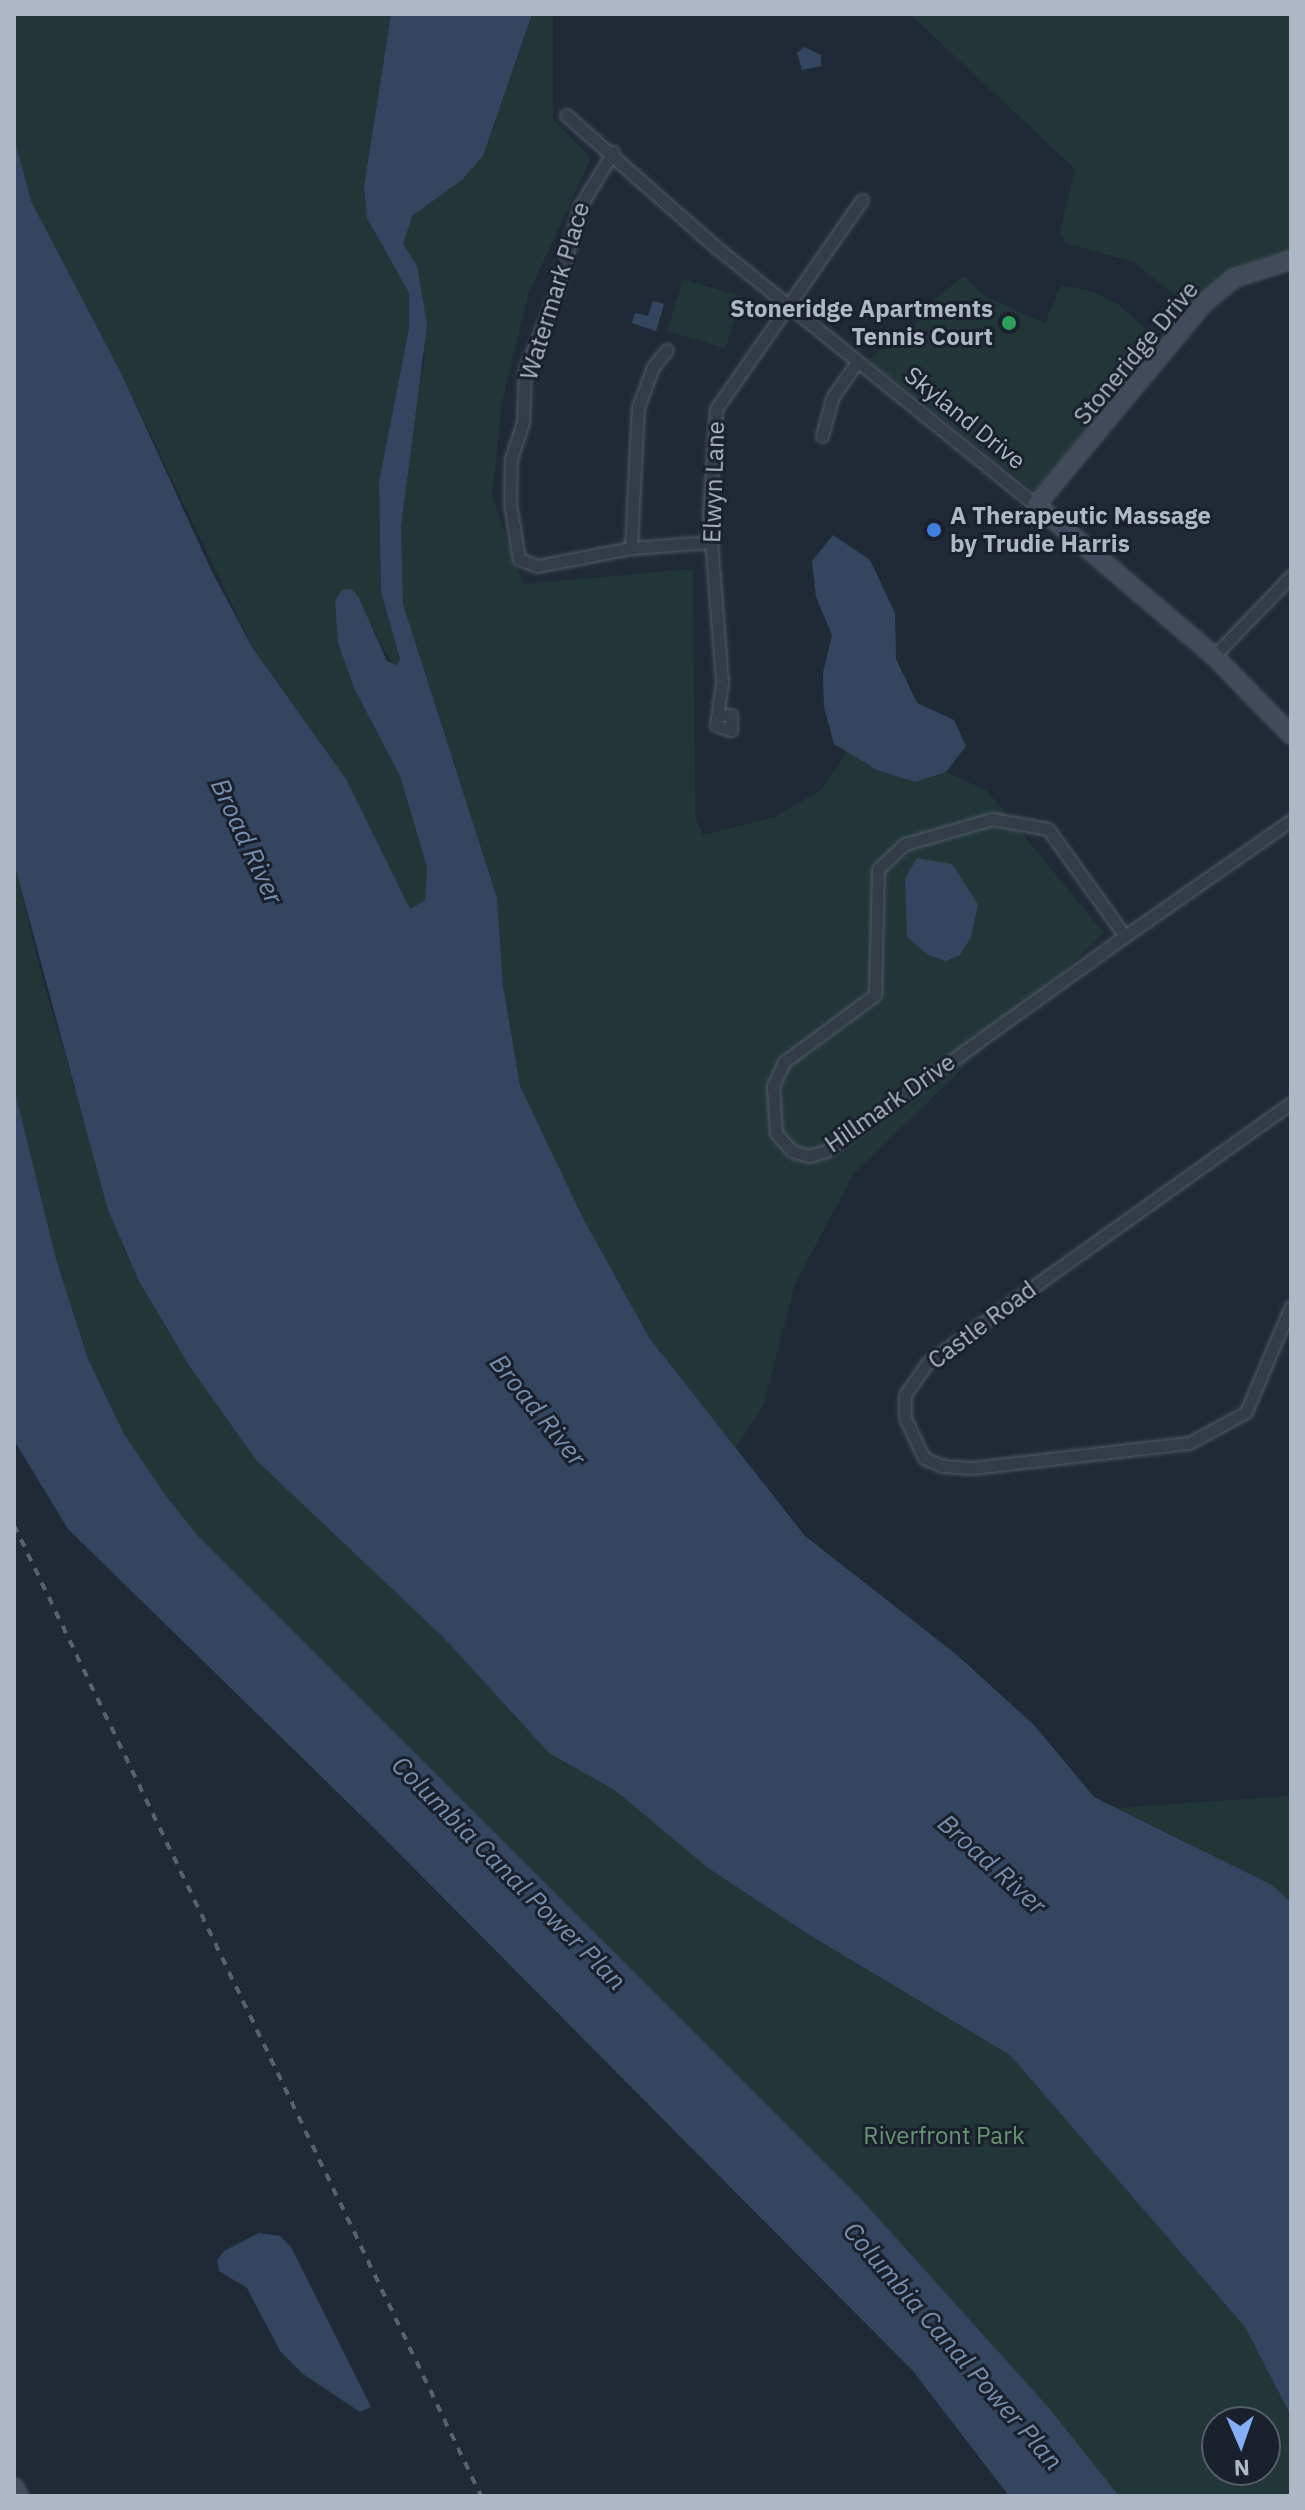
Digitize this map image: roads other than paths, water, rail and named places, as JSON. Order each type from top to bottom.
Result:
[{"type":"street","name":"Skyland Drive","points":[[566,115],[613,152],[711,243],[1036,505],[1214,656],[1291,735]]},
{"type":"street","name":"Watermark Place","points":[[613,152],[580,206],[558,288],[525,370],[523,422],[511,458],[510,503],[519,559],[537,566],[631,548],[711,542]]},
{"type":"street","name":"Elwyn Lane","points":[[720,715],[711,542],[716,409],[788,302],[849,225],[862,200]]},
{"type":"street","name":"Stoneridge Drive","points":[[1036,505],[1203,304],[1234,278],[1291,260]]},
{"type":"street","points":[[631,548],[638,407],[653,367],[667,350]]},
{"type":"street","points":[[822,436],[832,398],[857,362]]},
{"type":"street","points":[[1214,656],[1291,576]]},
{"type":"street","name":"Hillmark Drive","points":[[1125,936],[1048,829],[992,819],[905,844],[878,869],[874,888],[875,995],[784,1062],[773,1086],[776,1133],[792,1151],[809,1156],[826,1151],[1291,820]]},
{"type":"street","name":"Castle Road","points":[[1291,1103],[928,1362],[905,1395],[905,1418],[924,1458],[942,1466],[972,1468],[1189,1443],[1246,1412],[1291,1306]]},
{"type":"street","points":[[14,2487],[19,2496]]},
{"type":"water","name":"Broad River","points":[[391,14],[532,14],[483,156],[462,180],[412,216],[403,244],[417,266],[427,325],[401,527],[403,604],[497,898],[503,985],[520,1086],[583,1218],[650,1339],[805,1536],[957,1655],[1034,1725],[1094,1797],[1272,1885],[1291,1902],[1291,2416],[1245,2327],[1010,2055],[811,1936],[708,1868],[616,1791],[549,1753],[444,1638],[256,1460],[190,1367],[139,1281],[108,1210],[14,863],[14,137],[31,201],[122,375],[211,570],[252,647],[346,779],[410,909],[425,900],[427,867],[400,776],[355,690],[338,643],[335,600],[342,590],[351,589],[358,596],[387,661],[397,665],[400,659],[381,592],[379,482],[409,328],[409,293],[367,218],[364,187]]},
{"type":"water","points":[[804,47],[821,55],[821,66],[802,70],[797,53]]},
{"type":"water","points":[[653,301],[664,304],[656,331],[632,323],[635,313],[648,316]]},
{"type":"water","points":[[833,535],[870,560],[895,613],[896,659],[917,703],[954,720],[966,746],[946,772],[915,782],[877,770],[834,744],[824,707],[823,673],[832,635],[816,597],[812,561]]},
{"type":"water","points":[[917,858],[952,864],[978,904],[971,937],[960,955],[946,961],[928,955],[907,937],[905,878]]},
{"type":"water","name":"Columbia Canal Power Plan","points":[[14,1087],[56,1259],[88,1359],[124,1434],[166,1496],[199,1537],[861,2199],[1049,2408],[1119,2496],[1009,2496],[913,2371],[378,1832],[68,1529],[14,1440]]},
{"type":"water","points":[[259,2233],[280,2236],[291,2247],[371,2407],[360,2412],[303,2374],[280,2351],[247,2288],[219,2271],[217,2260],[224,2251]]},
{"type":"railway","points":[[14,1525],[481,2496]]},
{"type":"place","name":"Stoneridge Apartments Tennis Court","points":[[1009,323]]},
{"type":"place","name":"A Therapeutic Massage by Trudie Harris","points":[[934,530]]},
{"type":"park label","name":"Riverfront Park","points":[[944,2136]]}]
